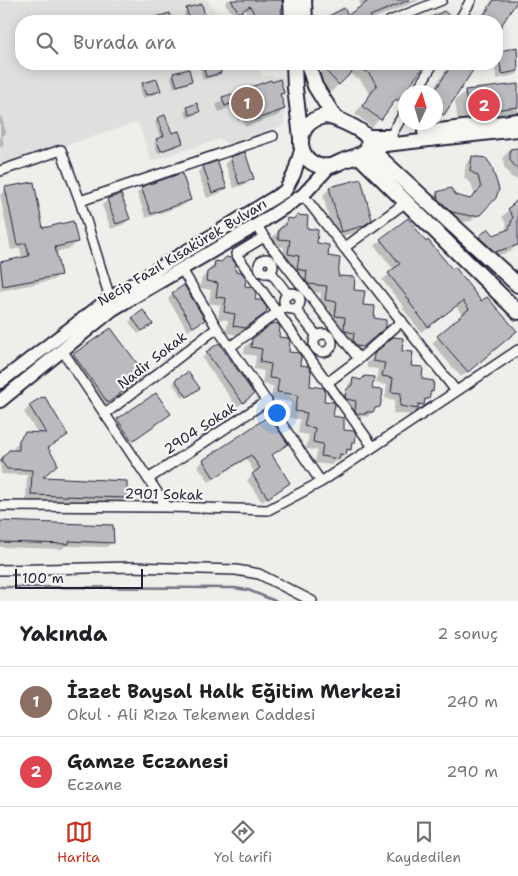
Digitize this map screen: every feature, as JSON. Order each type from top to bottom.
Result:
[{"type":"main road","points":[[291,0],[292,15]]},
{"type":"main road","points":[[304,0],[305,15]]},
{"type":"main road","points":[[294,70],[301,142],[307,158],[322,166],[330,166],[364,147],[390,137],[518,120]]},
{"type":"main road","points":[[310,70],[315,86],[335,118],[364,147],[518,285]]},
{"type":"main road","points":[[301,142],[305,127],[310,121],[325,116],[335,118]]},
{"type":"main road","points":[[364,147],[518,130]]},
{"type":"main road","name":"Necip Fazıl Kısakürek Bulvarı","points":[[0,382],[110,298],[285,191],[294,174],[301,142]]},
{"type":"main road","points":[[364,147],[406,202],[518,312]]},
{"type":"main road","name":"Necip Fazıl Kısakürek Bulvarı","points":[[0,401],[114,309],[257,225],[303,195],[330,166]]},
{"type":"street","points":[[405,15],[442,0]]},
{"type":"street","points":[[462,15],[471,0]]},
{"type":"street","points":[[420,85],[429,70]]},
{"type":"street","points":[[390,137],[398,124]]},
{"type":"street","points":[[80,201],[272,136]]},
{"type":"street","points":[[0,171],[61,150],[80,201],[110,298]]},
{"type":"street","points":[[303,195],[456,391]]},
{"type":"street","points":[[344,248],[406,202]]},
{"type":"street","points":[[257,225],[264,237],[288,295]]},
{"type":"street","points":[[264,237],[236,254],[373,447]]},
{"type":"street","points":[[260,270],[259,264],[262,260],[269,260],[274,264],[336,331],[359,359]]},
{"type":"street","points":[[260,270],[266,273],[274,264]]},
{"type":"street","points":[[181,268],[217,328],[321,482]]},
{"type":"street","points":[[252,278],[260,270]]},
{"type":"street","points":[[303,295],[293,293],[288,295],[284,302],[317,336]]},
{"type":"street","points":[[230,347],[277,312],[300,303],[303,295]]},
{"type":"street","points":[[327,383],[359,359],[402,321]]},
{"type":"street","name":"Nadir Sokak","points":[[105,414],[217,328]]},
{"type":"street","points":[[330,338],[322,334],[317,336],[314,341],[315,347],[322,352],[328,351],[331,346],[330,338],[336,331]]},
{"type":"street","points":[[304,351],[315,347]]},
{"type":"street","points":[[62,350],[167,507]]},
{"type":"street","name":"2901 Sokak","points":[[0,506],[268,510],[321,482],[518,350]]},
{"type":"street","name":"2904 Sokak","points":[[148,479],[267,401]]},
{"type":"street","points":[[0,570],[131,566],[236,570],[259,574],[312,601]]},
{"type":"shaded area","points":[[0,0],[207,0],[218,15],[15,15],[15,70],[258,70],[263,76],[282,76],[286,80],[284,125],[229,144],[220,139],[151,161],[138,122],[0,167]]},
{"type":"building","points":[[231,0],[282,0],[282,15],[255,15],[250,6],[239,13]]},
{"type":"building","points":[[370,0],[409,0],[372,15],[348,15]]},
{"type":"building","points":[[494,0],[518,0],[503,23],[503,15],[484,15]]},
{"type":"building","points":[[202,4],[205,15],[188,15],[186,8]]},
{"type":"building","points":[[344,8],[348,15],[331,15]]},
{"type":"building","points":[[444,11],[448,15],[436,15]]},
{"type":"building","points":[[517,47],[518,71],[502,74],[503,50]]},
{"type":"building","points":[[189,70],[192,81],[177,86],[173,73]]},
{"type":"building","points":[[204,70],[220,70],[221,73],[206,77]]},
{"type":"building","points":[[327,70],[354,70],[339,85]]},
{"type":"building","points":[[364,70],[421,70],[410,85],[398,85],[398,101],[396,99],[381,120],[362,106],[377,85],[367,71],[365,72]]},
{"type":"building","points":[[448,70],[473,70],[444,115],[443,85],[439,85]]},
{"type":"building","points":[[157,79],[161,91],[146,95],[142,83]]},
{"type":"building","points":[[280,79],[284,93],[280,94],[285,109],[251,121],[249,113],[245,115],[239,100],[225,106],[222,97],[271,80],[272,82]]},
{"type":"building","points":[[518,84],[518,107],[468,113],[465,90]]},
{"type":"building","points":[[197,103],[200,112],[190,115],[187,107]]},
{"type":"building","points":[[165,115],[172,133],[179,131],[183,143],[161,151],[156,139],[164,136],[157,118]]},
{"type":"building","points":[[518,148],[518,170],[510,160],[510,149]]},
{"type":"building","points":[[245,152],[254,179],[239,184],[230,157]]},
{"type":"building","points":[[472,156],[486,158],[491,165],[499,189],[496,198],[480,215],[471,216],[452,212],[438,199],[437,192],[451,188],[455,195],[470,199],[481,188],[478,176],[470,171]]},
{"type":"building","points":[[217,161],[227,188],[212,193],[203,166]]},
{"type":"building","points":[[182,173],[191,200],[151,214],[141,187]]},
{"type":"building","points":[[361,179],[372,220],[363,226],[341,232],[329,187]]},
{"type":"building","points":[[34,182],[43,228],[73,221],[78,242],[55,247],[61,275],[3,286],[0,262],[29,256],[26,243],[17,245],[5,187]]},
{"type":"building","points":[[121,194],[130,219],[116,224],[107,199]]},
{"type":"building","points":[[518,199],[518,245],[495,252],[479,237],[488,228],[494,235],[509,229],[513,217],[508,209]]},
{"type":"building","points":[[298,215],[308,216],[307,228],[318,230],[317,243],[329,245],[328,256],[340,258],[338,276],[355,277],[354,290],[365,291],[363,305],[375,306],[374,318],[386,320],[386,327],[363,347],[357,346],[353,341],[354,333],[345,331],[345,317],[335,316],[337,302],[325,300],[327,286],[308,284],[306,281],[307,271],[297,269],[299,256],[288,254],[290,240],[278,239],[279,229],[286,225],[287,218],[293,219]]},
{"type":"building","points":[[408,218],[426,242],[428,240],[452,269],[455,267],[481,301],[487,297],[517,331],[468,372],[437,336],[469,309],[463,301],[428,327],[388,273],[400,264],[380,239]]},
{"type":"building","points":[[226,257],[231,258],[236,264],[235,271],[241,272],[246,278],[245,286],[252,287],[256,293],[255,300],[261,300],[267,308],[266,313],[245,328],[233,326],[235,314],[224,312],[226,298],[216,297],[218,283],[206,281],[207,272],[214,268],[215,261],[221,262]]},
{"type":"building","points":[[184,285],[205,320],[193,327],[172,293]]},
{"type":"building","points":[[143,310],[153,324],[142,331],[132,318]]},
{"type":"building","points":[[273,323],[278,324],[280,327],[279,337],[288,338],[290,341],[289,352],[299,353],[301,356],[300,365],[308,366],[311,371],[310,386],[324,388],[324,401],[334,402],[335,404],[333,416],[344,418],[344,430],[354,431],[356,434],[355,443],[352,442],[351,450],[347,449],[346,455],[340,454],[339,459],[321,456],[323,444],[313,442],[315,428],[304,426],[307,413],[295,411],[298,395],[277,392],[279,379],[269,378],[271,364],[260,362],[262,349],[251,347],[252,339]]},
{"type":"building","points":[[111,328],[145,374],[108,403],[73,354]]},
{"type":"building","points":[[393,337],[403,338],[402,351],[413,352],[411,366],[423,367],[422,379],[434,381],[433,392],[431,391],[429,399],[425,399],[424,405],[418,404],[418,409],[400,406],[401,393],[391,392],[393,378],[382,376],[385,363],[373,361],[374,354]]},
{"type":"building","points":[[219,343],[254,394],[243,403],[206,352]]},
{"type":"building","points":[[188,372],[200,388],[187,397],[175,380]]},
{"type":"building","points":[[365,376],[374,377],[372,389],[383,390],[380,407],[375,408],[373,412],[357,414],[355,412],[356,401],[346,399],[346,390],[352,385],[353,378],[361,380]]},
{"type":"building","points":[[156,393],[171,414],[132,441],[117,419]]},
{"type":"building","points":[[45,397],[68,435],[48,448],[57,465],[43,477],[127,481],[127,498],[31,495],[32,470],[7,469],[1,461],[2,458],[9,450],[19,450],[19,440],[25,432],[46,433],[29,405]]},
{"type":"building","points":[[269,416],[288,444],[272,455],[290,483],[268,498],[252,474],[260,468],[251,455],[214,478],[203,460]]},
{"type":"building","points":[[0,521],[113,525],[114,543],[69,541],[69,544],[0,542]]},
{"type":"waterway","points":[[0,587],[234,588],[248,590],[275,601]]},
{"type":"place","name":"İzzet Baysal Halk Eğitim Merkezi","points":[[247,103]]},
{"type":"place","name":"Gamze Eczanesi","points":[[484,105]]}]
